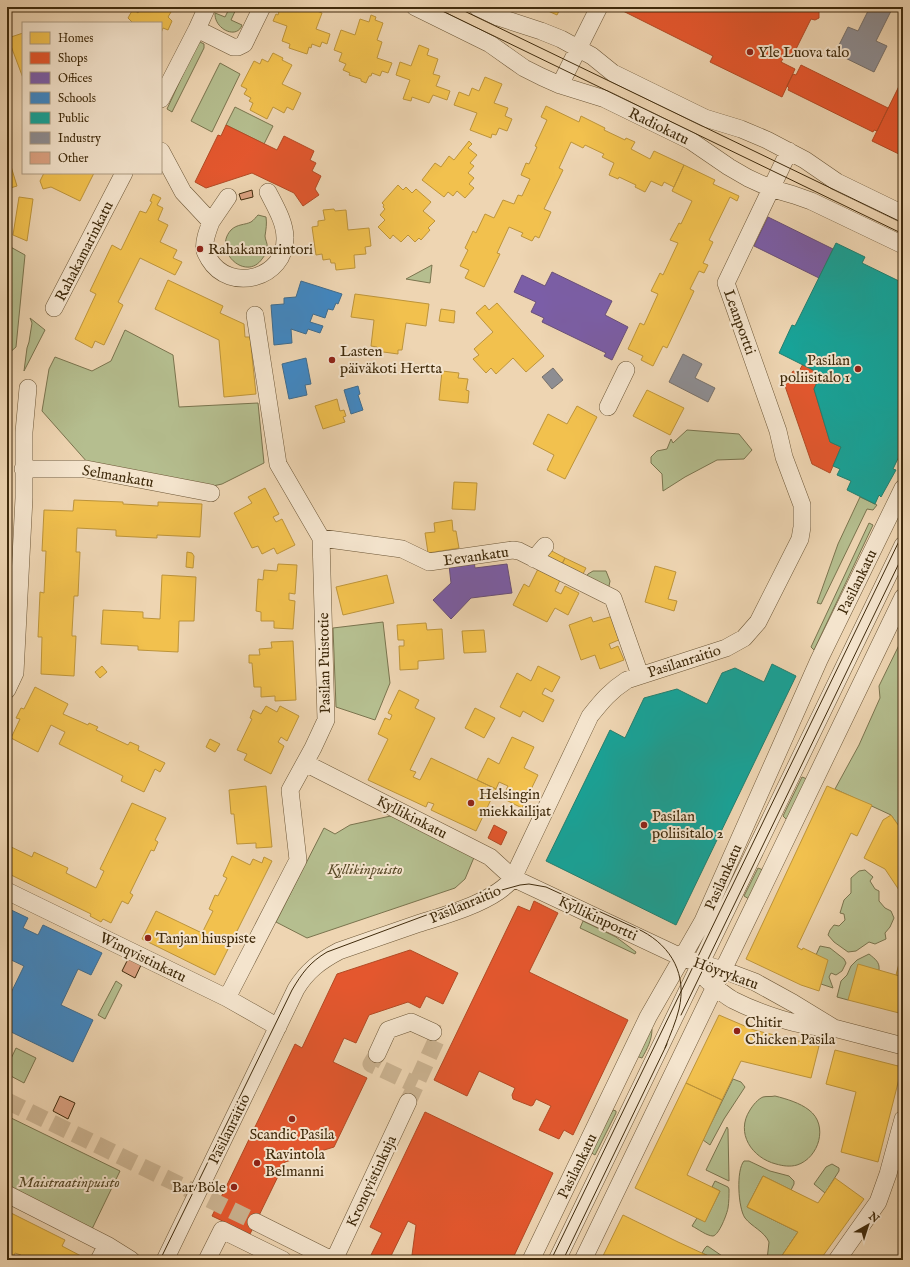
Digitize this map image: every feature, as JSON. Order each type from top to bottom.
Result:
[{"type":"street","points":[[162,97],[207,7]]},
{"type":"street","points":[[197,29],[233,47],[238,47],[244,44],[262,7]]},
{"type":"street","name":"Radiokatu","points":[[415,7],[490,44],[524,68],[560,85],[605,99],[691,140],[729,167],[770,188],[811,201],[903,245]]},
{"type":"street","name":"Radiokatu","points":[[477,7],[498,17],[548,34],[579,48],[592,56],[613,73],[705,118],[741,129],[789,152],[805,160],[837,182],[903,214]]},
{"type":"street","points":[[560,85],[599,7]]},
{"type":"street","name":"Leanportti","points":[[778,431],[726,283],[770,188],[789,152]]},
{"type":"street","points":[[162,153],[183,192],[211,222]]},
{"type":"street","name":"Rahakamarinkatu","points":[[54,308],[123,174]]},
{"type":"street","points":[[228,197],[211,222],[206,236],[205,251],[213,265],[226,276],[242,280],[258,277],[273,268],[282,255],[285,238],[282,222],[268,192]]},
{"type":"street","name":"Pasilan Puistotie","points":[[227,998],[298,860],[290,790],[326,720],[321,538],[278,464],[255,315]]},
{"type":"street","points":[[608,407],[626,370]]},
{"type":"street","points":[[7,690],[15,674],[24,498],[24,432],[28,388]]},
{"type":"street","name":"Pasilanraitio","points":[[165,1260],[303,977],[323,959],[338,951],[458,910],[485,899],[507,886],[513,878],[590,716],[604,698],[616,687],[627,680],[726,648],[744,638],[758,622],[800,539],[802,527],[802,505],[784,457],[778,431]]},
{"type":"street","name":"Selmankatu","points":[[23,469],[86,469],[211,493]]},
{"type":"street","name":"Pasilankatu","points":[[532,1260],[648,1017],[703,921],[819,660],[903,488]]},
{"type":"street","name":"Eevankatu","points":[[321,538],[402,548],[429,562],[513,550],[520,551],[613,598],[640,675]]},
{"type":"street","name":"Pasilankatu","points":[[557,1260],[903,545]]},
{"type":"street","points":[[534,559],[545,546]]},
{"type":"street","points":[[583,1260],[903,597]]},
{"type":"street","name":"Kyllikinkatu","points":[[305,762],[490,857],[513,878]]},
{"type":"street","name":"Kyllikinportti","points":[[513,878],[683,958]]},
{"type":"street","name":"Winqvistinkatu","points":[[7,891],[227,998],[278,1026]]},
{"type":"street","name":"Höyrykatu","points":[[683,958],[699,967],[723,970],[755,982],[834,1028]]},
{"type":"street","name":"Höyrykatu","points":[[699,967],[714,987],[733,1000],[770,1016],[814,1028],[834,1028],[903,1046]]},
{"type":"street","points":[[377,1054],[388,1030],[411,1022],[433,1032]]},
{"type":"street","name":"Kronqvistinkuja","points":[[333,1260],[408,1102]]},
{"type":"street","points":[[837,1260],[878,1202],[890,1168],[903,1119]]},
{"type":"street","points":[[7,1194],[106,1245],[131,1260]]},
{"type":"street","points":[[256,1222],[333,1260]]},
{"type":"street","points":[[207,1260],[222,1230],[283,1260]]},
{"type":"street","points":[[99,1260],[106,1245]]},
{"type":"green space","points":[[230,7],[237,7],[231,20],[242,25],[236,32],[226,31],[218,24],[216,19],[215,13],[225,17]]},
{"type":"green space","points":[[200,42],[204,44],[204,48],[172,112],[167,109],[197,44]]},
{"type":"green space","points":[[220,63],[240,74],[212,132],[191,121]]},
{"type":"green space","points":[[235,107],[273,126],[264,144],[226,125]]},
{"type":"green space","points":[[258,215],[266,217],[266,252],[262,259],[255,265],[248,267],[240,265],[233,261],[228,254],[226,238],[233,228],[251,222]]},
{"type":"green space","points":[[7,245],[25,255],[16,347],[7,355]]},
{"type":"green space","points":[[432,265],[430,283],[406,279]]},
{"type":"green space","points":[[30,318],[45,330],[24,371],[32,323]]},
{"type":"green space","points":[[125,330],[173,355],[179,407],[258,403],[264,463],[222,484],[213,486],[88,463],[42,411],[49,369],[55,357],[92,371],[111,361]]},
{"type":"green space","points":[[687,430],[739,434],[752,450],[744,459],[717,460],[663,491],[662,474],[651,463],[651,457],[657,451],[667,449],[671,439],[673,443]]},
{"type":"green space","points":[[860,497],[877,505],[873,510],[867,509],[821,604],[817,603],[838,544]]},
{"type":"green space","points":[[869,523],[873,525],[814,650],[811,647]]},
{"type":"green space","points":[[593,571],[606,571],[610,581],[608,591],[585,579],[588,574]]},
{"type":"green space","points":[[383,622],[390,683],[375,720],[336,707],[333,628]]},
{"type":"green space","points":[[903,637],[903,832],[891,815],[835,789],[859,745],[880,698],[879,686]]},
{"type":"green space","points":[[802,777],[807,779],[787,820],[783,816]]},
{"type":"green space","name":"Kyllikinpuisto","points":[[395,815],[475,855],[465,879],[455,888],[307,938],[276,922],[324,828],[335,834],[350,825]]},
{"type":"green space","points":[[758,868],[763,870],[749,899],[744,896]]},
{"type":"green space","points":[[865,870],[873,877],[870,881],[875,889],[879,891],[879,901],[885,908],[891,911],[894,918],[890,927],[885,933],[886,939],[875,944],[869,942],[856,951],[848,952],[834,942],[828,935],[834,925],[839,926],[845,920],[844,914],[840,913],[844,900],[851,893],[851,878],[859,871]]},
{"type":"green space","points":[[583,921],[616,937],[636,952],[635,954],[580,928]]},
{"type":"green space","points":[[820,946],[830,948],[844,959],[846,963],[842,971],[836,975],[831,973],[829,977],[833,988],[821,984],[816,955]]},
{"type":"green space","points":[[869,954],[878,963],[879,970],[848,1000],[837,997],[841,981],[847,975],[851,966],[857,960]]},
{"type":"green space","points":[[116,981],[122,985],[105,1019],[98,1015]]},
{"type":"green space","points":[[650,1028],[652,1029],[651,1037],[646,1051],[642,1058],[636,1056]]},
{"type":"green space","points":[[16,1048],[36,1058],[24,1083],[7,1074],[7,1067]]},
{"type":"green space","points":[[733,1079],[741,1082],[745,1087],[724,1119],[710,1145],[703,1140]]},
{"type":"green space","points":[[775,1096],[802,1105],[815,1116],[819,1124],[819,1140],[816,1148],[811,1156],[797,1165],[784,1166],[767,1161],[753,1150],[745,1136],[744,1127],[746,1119],[753,1106],[763,1097]]},
{"type":"green space","points":[[613,1110],[616,1111],[616,1113],[595,1155],[590,1152]]},
{"type":"green space","name":"Maistraatinpuisto","points":[[7,1116],[120,1171],[92,1229],[7,1187]]},
{"type":"green space","points":[[727,1127],[728,1129],[729,1181],[706,1170]]},
{"type":"green space","points":[[744,1161],[749,1161],[770,1171],[789,1176],[794,1181],[791,1190],[763,1176],[747,1207],[798,1232],[779,1260],[767,1260],[769,1242],[767,1238],[745,1218],[743,1213],[739,1198],[739,1180],[741,1166]]},
{"type":"green space","points":[[832,1164],[839,1168],[839,1171],[825,1193],[814,1184],[826,1167]]},
{"type":"green space","points":[[715,1181],[728,1187],[729,1198],[728,1208],[720,1228],[715,1235],[711,1236],[692,1226],[697,1218],[705,1221],[720,1191],[712,1187]]},
{"type":"green space","points":[[707,1246],[728,1260],[717,1260],[702,1253]]},
{"type":"building: Homes","points":[[140,7],[174,7],[168,17],[172,21],[168,30],[163,28],[162,30],[162,22],[132,22],[128,18],[133,9],[138,13]]},
{"type":"building: Homes","points":[[280,7],[319,7],[317,11],[322,13],[316,29],[330,34],[327,44],[322,42],[320,47],[312,44],[311,48],[309,47],[307,54],[289,48],[290,44],[282,41],[287,26],[273,21],[276,14],[278,15]]},
{"type":"building: Homes","points":[[539,7],[561,7],[557,15]]},
{"type":"building: Homes","points":[[371,15],[376,17],[375,20],[383,23],[377,40],[382,42],[377,58],[392,63],[388,73],[382,71],[380,76],[372,73],[366,83],[361,81],[361,79],[349,75],[350,73],[343,70],[346,64],[339,61],[342,53],[334,50],[341,30],[355,35],[360,19],[369,22]]},
{"type":"building: Homes","points":[[22,33],[22,75],[8,38]]},
{"type":"building: Homes","points":[[419,45],[429,49],[427,55],[438,59],[433,74],[440,76],[436,86],[450,91],[447,100],[433,95],[429,103],[412,97],[411,101],[403,99],[410,80],[396,75],[400,62],[411,66]]},
{"type":"building: Homes","points":[[273,53],[292,65],[282,84],[301,93],[293,110],[287,107],[284,113],[273,107],[267,119],[250,110],[253,103],[249,101],[251,98],[244,94],[247,89],[241,86],[254,61],[260,64],[262,59],[268,62]]},
{"type":"building: Homes","points":[[485,77],[502,84],[494,103],[508,108],[505,116],[512,119],[507,131],[499,128],[496,135],[492,134],[491,138],[470,130],[477,113],[454,105],[459,92],[469,96],[472,88],[479,91]]},
{"type":"building: Homes","points":[[546,106],[579,122],[581,116],[605,128],[604,130],[625,140],[626,138],[635,142],[631,149],[650,159],[654,151],[684,165],[674,187],[664,182],[662,186],[651,181],[645,192],[635,187],[636,185],[619,177],[618,179],[609,175],[614,163],[602,157],[604,154],[585,145],[583,148],[571,142],[559,168],[563,170],[544,209],[551,212],[539,238],[535,236],[532,241],[521,236],[523,233],[509,227],[497,253],[500,254],[484,287],[465,278],[469,270],[460,266],[468,250],[465,248],[473,231],[476,233],[485,214],[494,218],[503,200],[514,204],[518,195],[522,196],[530,179],[521,175],[526,163],[529,164],[537,147],[535,146],[547,120],[541,117]]},
{"type":"building: Homes","points":[[469,141],[472,144],[468,148],[477,155],[470,163],[474,166],[468,173],[474,178],[469,184],[474,188],[465,198],[457,191],[453,196],[448,192],[444,197],[422,180],[435,163],[441,167],[449,156],[454,160]]},
{"type":"building: Homes","points":[[10,163],[17,186],[7,189],[7,164]]},
{"type":"building: Homes","points":[[684,165],[715,180],[713,184],[739,196],[737,201],[730,197],[709,240],[713,242],[703,263],[708,265],[704,273],[699,271],[690,289],[694,291],[667,348],[663,346],[653,366],[641,360],[643,356],[628,349],[640,323],[644,325],[658,294],[651,291],[660,273],[663,275],[678,243],[670,240],[679,223],[681,224],[692,201],[672,191]]},
{"type":"building: Homes","points":[[44,174],[94,174],[80,201],[51,187],[43,189],[40,181]]},
{"type":"building: Homes","points":[[398,185],[403,190],[406,187],[412,193],[416,189],[431,202],[423,211],[435,221],[428,228],[430,230],[421,240],[419,238],[415,242],[408,235],[401,242],[393,235],[390,239],[378,227],[385,220],[380,215],[385,209],[382,203]]},
{"type":"building: Homes","points":[[153,194],[161,198],[157,205],[163,208],[158,220],[168,225],[160,242],[177,250],[173,258],[182,262],[175,275],[140,258],[118,302],[123,305],[104,345],[95,341],[92,348],[75,339],[96,294],[90,291],[112,245],[121,250],[140,211],[146,213],[152,202],[150,201]]},
{"type":"building: Homes","points":[[19,197],[33,199],[27,241],[13,235]]},
{"type":"building: Homes","points":[[334,209],[335,211],[346,210],[348,230],[369,228],[371,246],[365,247],[366,254],[354,255],[355,268],[336,270],[335,263],[331,263],[330,259],[323,260],[322,254],[316,255],[312,227],[318,226],[318,221],[325,220],[323,210]]},
{"type":"building: Homes","points":[[168,280],[223,306],[220,313],[244,324],[245,337],[250,337],[256,394],[224,397],[219,340],[155,309]]},
{"type":"building: Homes","points":[[355,294],[429,304],[426,326],[406,323],[402,350],[398,350],[398,354],[376,351],[377,347],[371,346],[374,320],[351,317]]},
{"type":"building: Homes","points":[[497,303],[544,356],[526,372],[513,358],[496,374],[491,368],[486,373],[473,359],[479,355],[474,349],[493,332],[476,313],[485,305],[489,310]]},
{"type":"building: Homes","points":[[441,309],[455,311],[454,323],[439,321]]},
{"type":"building: Homes","points":[[442,371],[459,373],[458,378],[468,379],[466,390],[469,391],[468,403],[439,400]]},
{"type":"building: Homes","points":[[647,390],[684,408],[670,435],[633,416]]},
{"type":"building: Homes","points":[[337,399],[340,411],[344,410],[346,416],[343,417],[345,422],[323,429],[315,406]]},
{"type":"building: Homes","points":[[577,406],[597,417],[565,479],[547,470],[554,455],[533,444],[548,414],[567,424]]},
{"type":"building: Homes","points":[[454,482],[477,483],[475,510],[452,509]]},
{"type":"building: Homes","points":[[265,488],[279,514],[273,517],[276,522],[282,519],[295,545],[277,554],[274,548],[262,554],[258,546],[252,548],[234,513],[252,503],[248,497]]},
{"type":"building: Homes","points":[[74,500],[123,502],[123,504],[158,506],[158,502],[202,504],[200,537],[157,535],[157,538],[116,536],[116,530],[77,528],[76,552],[80,552],[78,596],[74,596],[72,632],[72,636],[76,636],[74,676],[41,674],[42,637],[38,637],[40,592],[44,593],[46,551],[42,551],[44,510],[73,511]]},
{"type":"building: Homes","points":[[452,520],[453,531],[456,531],[459,548],[428,553],[425,533],[435,532],[434,523]]},
{"type":"building: Homes","points":[[548,549],[565,558],[561,566],[544,557]]},
{"type":"building: Homes","points":[[187,552],[192,553],[194,556],[193,568],[186,567]]},
{"type":"building: Homes","points":[[565,558],[586,568],[582,576],[561,566]]},
{"type":"building: Homes","points":[[278,564],[297,565],[295,594],[289,593],[289,600],[295,601],[293,629],[274,628],[274,621],[261,621],[261,612],[256,611],[258,579],[263,580],[264,570],[277,571]]},
{"type":"building: Homes","points":[[655,566],[676,572],[668,599],[677,601],[674,611],[645,602]]},
{"type":"building: Homes","points":[[539,567],[561,578],[555,591],[561,594],[565,586],[579,593],[568,615],[555,608],[547,622],[513,605],[524,584],[529,587]]},
{"type":"building: Homes","points":[[162,575],[196,577],[194,621],[179,621],[178,652],[138,650],[138,646],[101,644],[103,610],[143,612],[143,618],[160,619]]},
{"type":"building: Homes","points":[[387,575],[394,603],[343,615],[336,587]]},
{"type":"building: Homes","points":[[613,616],[621,639],[609,644],[611,649],[618,646],[624,660],[600,669],[595,655],[581,660],[569,625],[591,617],[593,622]]},
{"type":"building: Homes","points":[[426,623],[427,630],[442,629],[444,659],[418,661],[418,669],[400,670],[399,646],[404,646],[404,640],[398,640],[397,625]]},
{"type":"building: Homes","points":[[484,630],[486,652],[464,653],[462,631]]},
{"type":"building: Homes","points":[[293,641],[296,700],[275,701],[275,696],[261,697],[261,687],[254,687],[252,663],[249,663],[249,655],[260,655],[259,649],[272,648],[271,642]]},
{"type":"building: Homes","points":[[102,666],[107,672],[100,678],[95,672]]},
{"type":"building: Homes","points":[[538,666],[560,677],[552,692],[545,688],[542,694],[554,700],[543,722],[523,711],[520,717],[500,707],[517,673],[531,681]]},
{"type":"building: Homes","points":[[35,687],[68,704],[63,714],[88,725],[89,723],[98,727],[96,730],[128,745],[130,742],[139,746],[138,750],[165,763],[160,772],[155,769],[144,792],[121,781],[123,776],[59,744],[65,732],[51,725],[38,752],[11,738],[20,719],[16,718],[21,708],[24,709]]},
{"type":"building: Homes","points":[[399,690],[419,700],[415,708],[435,718],[410,770],[416,772],[413,777],[420,780],[431,758],[496,789],[476,831],[431,810],[434,804],[428,802],[426,807],[368,780],[388,739],[378,734],[385,718],[390,720],[392,715],[388,713]]},
{"type":"building: Homes","points":[[266,706],[277,712],[280,706],[299,716],[287,741],[281,737],[278,742],[284,746],[271,774],[244,760],[247,754],[237,750],[252,719],[250,718],[253,710],[261,714]]},
{"type":"building: Homes","points":[[475,708],[495,718],[484,738],[465,728]]},
{"type":"building: Homes","points":[[512,737],[534,747],[524,768],[538,775],[522,808],[502,798],[508,786],[499,782],[496,789],[477,780],[488,758],[499,764]]},
{"type":"building: Homes","points":[[210,739],[220,744],[215,752],[206,747]]},
{"type":"building: Homes","points":[[266,786],[272,847],[256,848],[256,843],[237,844],[234,814],[231,814],[229,790]]},
{"type":"building: Homes","points":[[827,786],[872,805],[857,836],[851,833],[797,947],[802,950],[803,948],[828,960],[819,991],[801,985],[746,959]]},
{"type":"building: Homes","points":[[132,803],[166,818],[155,840],[158,842],[154,851],[151,850],[130,893],[133,895],[128,904],[122,901],[111,923],[103,919],[101,922],[90,916],[91,914],[7,873],[7,845],[32,857],[34,852],[68,868],[66,873],[96,888],[104,871],[100,869]]},
{"type":"building: Homes","points":[[891,815],[903,832],[903,896],[885,869],[864,858],[883,820]]},
{"type":"building: Homes","points":[[232,856],[250,865],[253,859],[262,863],[264,857],[272,861],[215,975],[142,939],[156,911],[202,933],[213,911],[209,909],[215,895],[218,896],[227,878],[223,876]]},
{"type":"building: Homes","points":[[903,948],[903,977],[896,975]]},
{"type":"building: Homes","points":[[858,964],[903,977],[903,1014],[848,1000]]},
{"type":"building: Homes","points":[[719,1015],[754,1030],[819,1046],[811,1078],[741,1061],[722,1100],[686,1083]]},
{"type":"building: Homes","points":[[835,1050],[902,1067],[878,1162],[841,1152],[856,1092],[826,1084]]},
{"type":"building: Homes","points":[[686,1083],[722,1100],[687,1175],[720,1191],[705,1222],[635,1188]]},
{"type":"building: Homes","points":[[763,1176],[818,1203],[835,1178],[864,1199],[820,1260],[779,1260],[798,1232],[747,1207]]},
{"type":"building: Homes","points":[[7,1211],[65,1240],[62,1246],[81,1256],[79,1260],[18,1260],[21,1255],[15,1253],[13,1257],[7,1254]]},
{"type":"building: Homes","points":[[623,1215],[678,1242],[717,1260],[601,1260]]},
{"type":"building: Shops","name":"Yle Luova talo","points":[[625,7],[814,7],[819,11],[819,18],[815,20],[811,19],[791,59],[785,55],[781,62],[795,69],[782,97],[710,62],[713,56],[623,11]]},
{"type":"building: Shops","points":[[801,65],[888,108],[877,131],[874,130],[873,132],[788,90],[789,88],[787,86],[793,74],[796,75]]},
{"type":"building: Shops","points":[[903,78],[903,156],[872,141]]},
{"type":"building: Shops","points":[[226,125],[277,150],[284,136],[314,151],[310,160],[316,163],[312,171],[321,176],[315,189],[319,195],[303,206],[294,193],[252,173],[206,188],[195,182],[218,135],[221,136]]},
{"type":"building: Shops","points":[[803,364],[821,374],[814,389],[830,442],[841,447],[830,473],[812,464],[785,386],[793,371],[798,373]]},
{"type":"building: Shops","points":[[494,825],[507,832],[501,845],[488,838]]},
{"type":"building: Shops","points":[[534,901],[558,913],[529,972],[628,1020],[573,1135],[564,1130],[559,1139],[539,1130],[551,1106],[536,1099],[531,1106],[513,1099],[512,1095],[515,1088],[479,1071],[467,1096],[434,1080],[518,906],[530,911]]},
{"type":"building: Shops","points":[[410,950],[458,973],[443,1004],[426,996],[420,1008],[408,1002],[369,1015],[356,1043],[344,1038],[333,1062],[367,1078],[334,1147],[285,1162],[250,1234],[212,1216],[295,1044],[302,1048],[337,974]]},
{"type":"building: Shops","points":[[425,1112],[553,1173],[513,1258],[509,1256],[507,1260],[446,1260],[412,1255],[416,1225],[408,1221],[389,1260],[372,1260],[373,1259],[370,1257],[382,1233],[370,1227]]},
{"type":"building: Offices","points":[[768,217],[833,249],[819,278],[754,246]]},
{"type":"building: Offices","points":[[552,272],[612,301],[605,315],[628,327],[612,360],[604,356],[606,353],[542,322],[544,318],[531,312],[536,302],[514,292],[522,275],[545,286]]},
{"type":"building: Offices","points":[[474,561],[475,568],[507,564],[512,593],[471,598],[451,619],[433,600],[451,583],[449,565]]},
{"type":"building: Schools","points":[[301,281],[342,294],[338,304],[336,303],[333,310],[328,309],[325,318],[313,314],[310,322],[323,326],[320,333],[308,329],[306,334],[291,329],[292,343],[274,345],[271,305],[284,304],[284,298],[296,297]]},
{"type":"building: Schools","points":[[306,358],[311,384],[305,385],[307,395],[289,399],[282,364]]},
{"type":"building: Schools","points":[[358,386],[360,394],[358,395],[363,410],[351,414],[344,390]]},
{"type":"building: Schools","points":[[7,908],[28,918],[23,928],[38,935],[43,925],[102,953],[91,975],[78,969],[61,1005],[93,1020],[73,1062],[7,1030],[7,1001],[24,966],[7,958]]},
{"type":"building: Public","name":"Pasilan poliisitalo 1","points":[[836,243],[865,257],[862,263],[903,283],[903,448],[893,469],[896,470],[881,497],[879,495],[875,504],[847,490],[851,481],[837,475],[840,469],[833,466],[841,447],[830,442],[814,389],[821,374],[779,353],[792,325],[795,326]]},
{"type":"building: Public","name":"Pasilan poliisitalo 2","points":[[772,664],[796,676],[676,925],[546,861],[610,730],[625,738],[644,698],[677,689],[707,704],[722,673],[735,668],[764,682]]},
{"type":"building: Industry","points":[[870,7],[893,7],[876,41],[887,46],[874,72],[835,53],[848,27],[858,31]]},
{"type":"building: Industry","points":[[683,354],[702,364],[695,378],[715,388],[708,402],[669,382]]},
{"type":"building: Industry","points":[[553,368],[563,380],[552,389],[542,377]]},
{"type":"building: Other","points":[[252,190],[253,197],[241,200],[239,194]]},
{"type":"building: Other","points":[[129,957],[142,963],[135,978],[122,971]]},
{"type":"building: Other","points":[[60,1096],[75,1103],[68,1119],[53,1111]]},
{"type":"tunnel","points":[[408,1102],[439,1034],[433,1032]]},
{"type":"tunnel","points":[[377,1054],[371,1064],[416,1085]]},
{"type":"tunnel","points":[[7,1101],[256,1222]]},
{"type":"tram line","points":[[434,7],[903,234]]},
{"type":"tram line","points":[[456,7],[903,223]]},
{"type":"tram line","points":[[551,1260],[903,533]]},
{"type":"tram line","points":[[681,1015],[903,555]]},
{"type":"tram line","points":[[160,1260],[292,990],[307,968],[327,952],[456,904],[491,893],[529,884],[546,887],[642,931],[662,945],[669,954],[675,963],[679,974],[681,997],[676,1019],[665,1048]]},
{"type":"tram line","points":[[563,1260],[667,1044]]},
{"type":"place","name":"Yle Luova talo","points":[[750,52]]},
{"type":"place","name":"Rahakamarintori","points":[[200,249]]},
{"type":"place","name":"Lasten päiväkoti Hertta","points":[[332,360]]},
{"type":"place","name":"Pasilan poliisitalo 1","points":[[858,369]]},
{"type":"place","name":"Helsingin miekkailijat","points":[[471,803]]},
{"type":"place","name":"Pasilan poliisitalo 2","points":[[644,825]]},
{"type":"place","name":"Tanjan hiuspiste","points":[[148,938]]},
{"type":"place","name":"Chitir Chicken Pasila","points":[[737,1031]]},
{"type":"place","name":"Scandic Pasila","points":[[292,1119]]},
{"type":"place","name":"Ravintola Belmanni","points":[[257,1163]]},
{"type":"place","name":"Bar Böle","points":[[234,1187]]}]
